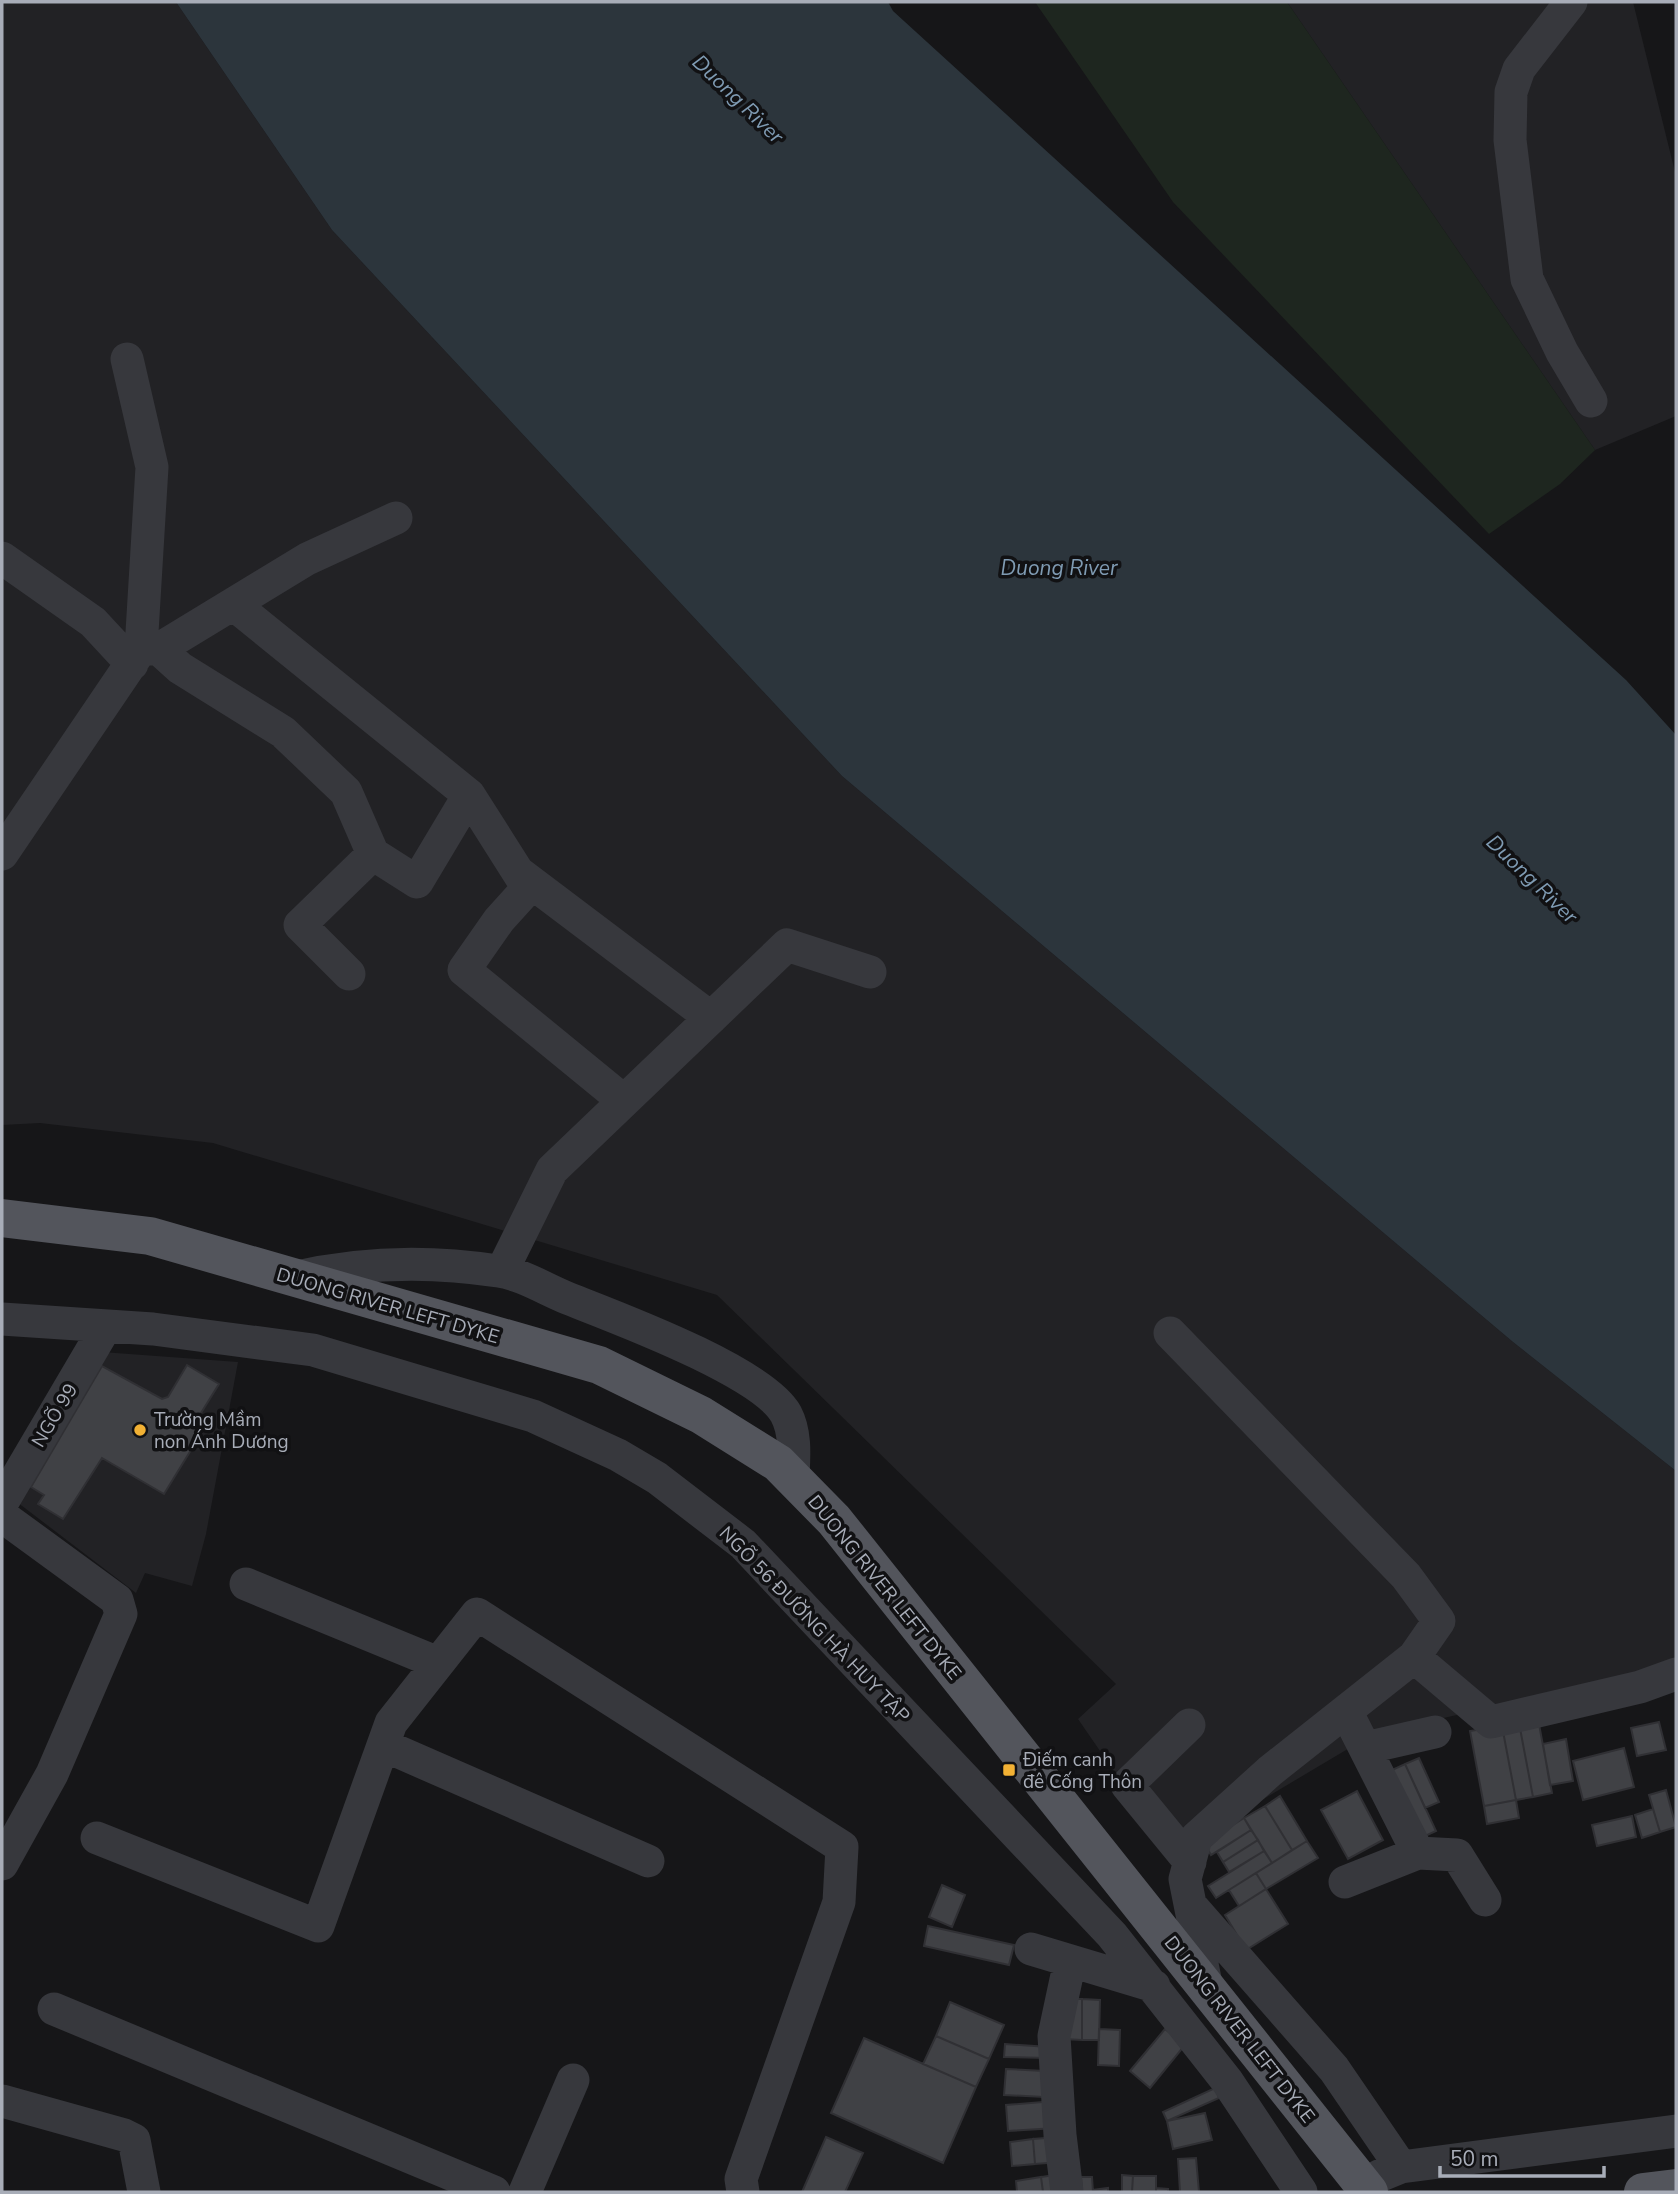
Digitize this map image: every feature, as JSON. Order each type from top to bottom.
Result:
[{"type":"main road","name":"DUONG RIVER LEFT DYKE","points":[[2,1218],[150,1236],[599,1365],[701,1415],[778,1463],[834,1520],[1367,2188]]},
{"type":"main road","points":[[1643,2192],[1676,2189]]},
{"type":"street","points":[[1572,2],[1520,69],[1511,92],[1510,140],[1527,279],[1562,352],[1591,401]]},
{"type":"street","points":[[127,359],[152,467],[144,654]]},
{"type":"street","points":[[2,854],[144,654],[307,559],[396,518]]},
{"type":"street","points":[[2,558],[144,654],[180,668],[283,732],[346,792],[373,854],[417,882],[469,794]]},
{"type":"street","points":[[233,604],[469,794],[528,888],[499,920],[464,970],[624,1101]]},
{"type":"street","points":[[349,974],[300,925],[373,854]]},
{"type":"street","points":[[519,873],[710,1018]]},
{"type":"street","points":[[502,1271],[552,1170],[787,945],[870,972]]},
{"type":"street","points":[[292,1278],[340,1266],[392,1263],[502,1271],[674,1342],[709,1359],[776,1401],[792,1429],[793,1477]]},
{"type":"street","name":"NGÕ 56 ĐƯỜNG HÀ HUY TẬP","points":[[2,1320],[106,1326],[234,1339],[340,1357],[533,1416],[618,1455],[657,1478],[743,1544],[1063,1882],[1154,1986],[1227,2081],[1301,2192]]},
{"type":"street","name":"NGÕ 99","points":[[2,1503],[106,1326]]},
{"type":"street","points":[[1170,1333],[1406,1576],[1439,1620],[1414,1657],[1270,1771],[1196,1838],[1185,1879],[1207,1989]]},
{"type":"street","points":[[2,1516],[117,1600],[121,1614],[52,1774],[2,1864]]},
{"type":"street","points":[[246,1584],[438,1663]]},
{"type":"street","points":[[97,1838],[318,1926],[391,1723],[477,1614],[842,1847],[839,1902],[741,2179],[743,2192]]},
{"type":"street","points":[[1414,1657],[1491,1722],[1640,1687],[1676,1675]]},
{"type":"street","points":[[1346,1710],[1419,1853]]},
{"type":"street","points":[[1189,1725],[1127,1785],[1190,1861]]},
{"type":"street","points":[[1365,1748],[1435,1732]]},
{"type":"street","points":[[383,1745],[648,1861]]},
{"type":"street","points":[[1345,1882],[1419,1853],[1457,1855],[1485,1900]]},
{"type":"street","points":[[1190,1905],[1334,2069],[1401,2167]]},
{"type":"street","points":[[1031,1949],[1154,1986]]},
{"type":"street","points":[[1067,2192],[1060,2135],[1054,2036],[1070,1961]]},
{"type":"street","points":[[54,2009],[495,2192]]},
{"type":"street","points":[[525,2192],[573,2080]]},
{"type":"street","points":[[2,2101],[134,2140],[144,2192]]},
{"type":"street","points":[[1367,2188],[1401,2167],[1676,2131]]},
{"type":"shaded area","points":[[2,2],[176,2],[332,230],[842,776],[1513,1342],[1676,1471],[1676,1665],[1373,1734],[1171,1854],[1078,1719],[1116,1684],[717,1295],[213,1143],[40,1123],[2,1125]]},
{"type":"shaded area","points":[[1035,2],[1287,2],[1595,450],[1560,484],[1489,534],[1173,202]]},
{"type":"shaded area","points":[[1287,2],[1633,2],[1676,176],[1676,416],[1595,450]]},
{"type":"shaded area","name":"Trường Mầm non Ánh Dương","points":[[102,1352],[238,1362],[206,1534],[192,1586],[145,1573],[136,1593],[13,1499]]},
{"type":"water","name":"Duong River","points":[[176,2],[888,2],[893,11],[1626,680],[1676,735],[1676,1471],[1513,1342],[842,776],[332,230]]},
{"type":"building","points":[[187,1365],[219,1384],[201,1413],[207,1424],[164,1494],[102,1458],[63,1519],[38,1504],[44,1495],[31,1487],[102,1366],[162,1399],[168,1397]]},
{"type":"building","points":[[1538,1719],[1552,1793],[1533,1797],[1519,1723]]},
{"type":"building","points":[[1659,1722],[1666,1750],[1637,1756],[1631,1728]]},
{"type":"building","points":[[1519,1723],[1533,1797],[1516,1800],[1502,1726]]},
{"type":"building","points":[[1502,1726],[1516,1800],[1484,1806],[1470,1731]]},
{"type":"building","points":[[1566,1739],[1573,1781],[1550,1785],[1543,1744]]},
{"type":"building","points":[[1624,1748],[1634,1787],[1583,1800],[1573,1761]]},
{"type":"building","points":[[1419,1758],[1439,1802],[1425,1808],[1405,1764]]},
{"type":"building","points":[[1405,1764],[1436,1831],[1423,1837],[1392,1770]]},
{"type":"building","points":[[1666,1790],[1676,1827],[1660,1832],[1649,1795]]},
{"type":"building","points":[[1357,1791],[1383,1840],[1348,1859],[1321,1810]]},
{"type":"building","points":[[1280,1796],[1307,1841],[1292,1850],[1265,1806]]},
{"type":"building","points":[[1516,1800],[1519,1818],[1487,1824],[1484,1806]]},
{"type":"building","points":[[1265,1806],[1292,1850],[1272,1863],[1244,1818]]},
{"type":"building","points":[[1653,1809],[1660,1832],[1642,1838],[1635,1815]]},
{"type":"building","points":[[1632,1816],[1636,1837],[1597,1846],[1592,1825]]},
{"type":"building","points":[[1244,1818],[1251,1830],[1211,1855],[1204,1843]]},
{"type":"building","points":[[1251,1830],[1258,1840],[1223,1862],[1217,1852]]},
{"type":"building","points":[[1258,1840],[1264,1851],[1229,1872],[1223,1862]]},
{"type":"building","points":[[1307,1841],[1318,1858],[1266,1889],[1256,1873]]},
{"type":"building","points":[[1264,1851],[1272,1863],[1216,1898],[1208,1886]]},
{"type":"building","points":[[1256,1873],[1266,1889],[1239,1906],[1229,1890]]},
{"type":"building","points":[[942,1885],[965,1895],[952,1927],[929,1917]]},
{"type":"building","points":[[1266,1889],[1288,1924],[1246,1950],[1225,1915]]},
{"type":"building","points":[[928,1926],[1014,1945],[1009,1965],[924,1946]]},
{"type":"building","points":[[1064,1999],[1082,1999],[1082,2040],[1063,2039]]},
{"type":"building","points":[[1082,1999],[1100,2000],[1099,2040],[1082,2040]]},
{"type":"building","points":[[950,2002],[1004,2025],[989,2059],[936,2036]]},
{"type":"building","points":[[1099,2029],[1120,2030],[1119,2066],[1098,2065]]},
{"type":"building","points":[[1165,2029],[1185,2045],[1150,2088],[1130,2071]]},
{"type":"building","points":[[936,2036],[989,2059],[976,2087],[923,2064]]},
{"type":"building","points":[[864,2038],[976,2087],[943,2163],[831,2113]]},
{"type":"building","points":[[1005,2044],[1049,2047],[1048,2058],[1004,2057]]},
{"type":"building","points":[[1006,2069],[1045,2071],[1044,2097],[1004,2095]]},
{"type":"building","points":[[1215,2088],[1219,2098],[1167,2121],[1163,2112]]},
{"type":"building","points":[[1054,2101],[1056,2128],[1008,2131],[1006,2105]]},
{"type":"building","points":[[1205,2113],[1212,2140],[1173,2149],[1167,2121]]},
{"type":"building","points":[[826,2137],[863,2153],[845,2192],[802,2192]]},
{"type":"building","points":[[1058,2137],[1060,2162],[1035,2164],[1033,2139]]},
{"type":"building","points":[[1033,2139],[1035,2164],[1012,2166],[1010,2142]]},
{"type":"building","points":[[1196,2158],[1199,2192],[1180,2192],[1178,2159]]},
{"type":"building","points":[[1061,2174],[1064,2192],[1043,2192],[1041,2177]]},
{"type":"building","points":[[1122,2175],[1133,2176],[1132,2192],[1122,2192]]},
{"type":"building","points":[[1133,2176],[1156,2176],[1156,2192],[1132,2192]]},
{"type":"building","points":[[1041,2177],[1043,2192],[1017,2192],[1016,2181]]},
{"type":"building","points":[[1081,2177],[1092,2177],[1093,2192],[1082,2192]]},
{"type":"building","points":[[1108,2188],[1108,2192],[1093,2192],[1093,2190]]},
{"type":"building","points":[[1156,2188],[1168,2189],[1168,2192],[1156,2192]]},
{"type":"place","name":"Trường Mầm non Ánh Dương","points":[[140,1430]]},
{"type":"place","name":"Điếm canh đê Cống Thôn","points":[[1009,1770]]}]
